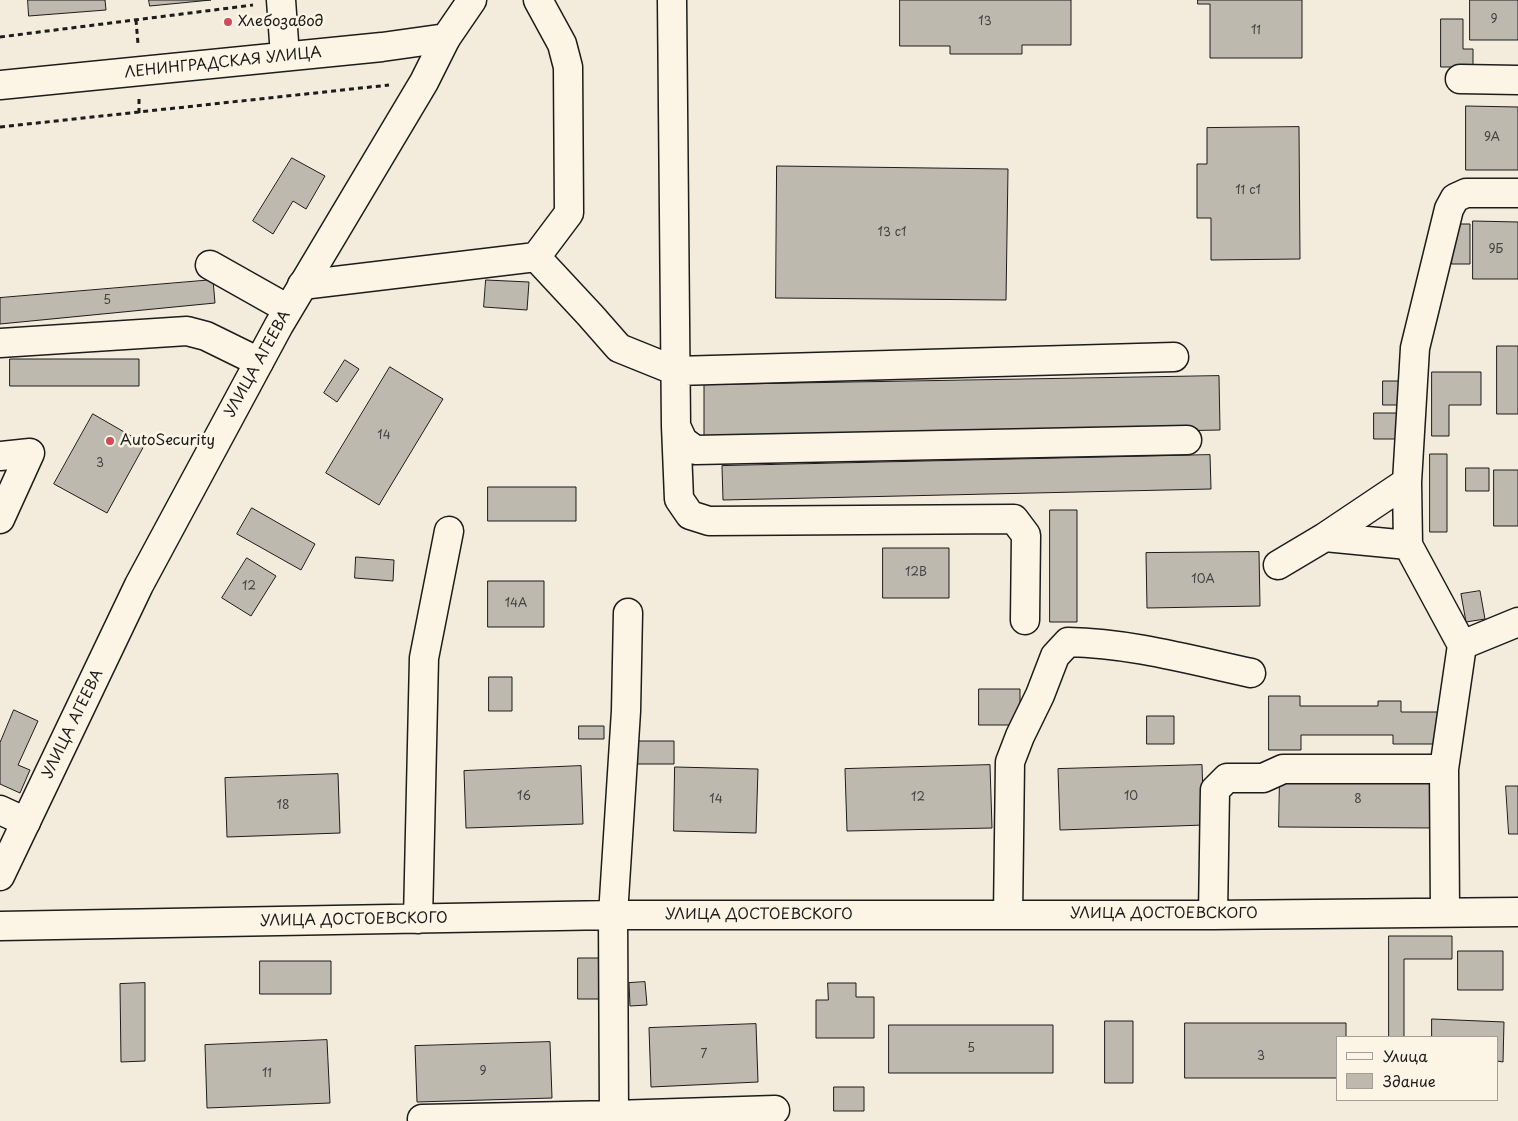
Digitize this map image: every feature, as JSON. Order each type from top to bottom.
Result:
[{"type":"main road","name":"УЛИЦА АГЕЕВА","points":[[0,876],[139,586],[258,362],[424,82],[446,38],[472,0]]},
{"type":"main road","points":[[302,285],[536,257],[569,213],[568,67],[562,44],[538,0]]},
{"type":"main road","points":[[672,0],[676,426],[679,499],[690,515],[709,521],[1014,519],[1026,535],[1025,620]]},
{"type":"main road","points":[[281,1],[285,56]]},
{"type":"main road","name":"ЛЕНИНГРАДСКАЯ УЛИЦА","points":[[0,86],[382,47],[446,38]]},
{"type":"main road","points":[[1460,79],[1518,80]]},
{"type":"main road","points":[[1445,912],[1444,769],[1462,645],[1408,545],[1407,482],[1415,348],[1448,209],[1455,198],[1466,193],[1518,193]]},
{"type":"main road","points":[[536,257],[619,348],[676,371],[1174,358]]},
{"type":"main road","points":[[210,265],[288,309]]},
{"type":"main road","points":[[0,342],[186,331],[206,336],[258,362]]},
{"type":"main road","points":[[676,426],[683,441],[695,450],[1187,440]]},
{"type":"main road","points":[[0,456],[30,453],[0,519]]},
{"type":"main road","points":[[1278,565],[1325,537],[1407,482]]},
{"type":"main road","points":[[418,919],[424,658],[449,531]]},
{"type":"main road","points":[[1325,537],[1408,545]]},
{"type":"main road","points":[[614,1116],[613,915],[626,711],[628,613]]},
{"type":"main road","points":[[1462,645],[1518,622]]},
{"type":"main road","points":[[1008,915],[1010,762],[1055,656],[1068,642],[1094,643],[1155,652],[1251,673]]},
{"type":"main road","points":[[1213,914],[1215,790],[1226,778],[1263,778],[1283,769],[1444,769]]},
{"type":"main road","points":[[0,810],[26,822]]},
{"type":"main road","name":"УЛИЦА ДОСТОЕВСКОГО","points":[[0,926],[613,915],[1518,912]]},
{"type":"main road","points":[[422,1119],[614,1116],[775,1110]]},
{"type":"path","points":[[0,37],[281,1]]},
{"type":"path","points":[[0,127],[424,82]]},
{"type":"building","points":[[28,0],[105,0],[106,10],[29,16]]},
{"type":"building","points":[[149,0],[211,0],[150,6]]},
{"type":"building","points":[[900,0],[1071,0],[1071,45],[1022,45],[1022,54],[950,54],[950,46],[900,46]]},
{"type":"building","points":[[1198,0],[1302,0],[1302,58],[1210,58],[1210,4],[1198,4]]},
{"type":"building","points":[[1470,0],[1518,0],[1518,40],[1470,40]]},
{"type":"building","points":[[1441,19],[1463,19],[1463,49],[1473,49],[1473,67],[1441,67]]},
{"type":"building","points":[[1466,106],[1518,107],[1518,170],[1466,170]]},
{"type":"building","points":[[1299,127],[1300,259],[1211,260],[1211,218],[1197,218],[1197,164],[1207,164],[1207,128]]},
{"type":"building","points":[[292,158],[325,176],[306,209],[293,201],[273,234],[253,221]]},
{"type":"building","points":[[777,166],[1008,169],[1006,300],[776,298]]},
{"type":"building","points":[[1473,221],[1518,222],[1518,279],[1473,279]]},
{"type":"building","points":[[1452,224],[1470,224],[1470,264],[1452,264]]},
{"type":"building","points":[[213,280],[215,303],[0,324],[0,298]]},
{"type":"building","points":[[486,280],[529,282],[527,310],[484,307]]},
{"type":"building","points":[[1497,346],[1518,346],[1518,414],[1497,414]]},
{"type":"building","points":[[10,359],[139,359],[139,386],[10,386]]},
{"type":"building","points":[[345,360],[359,369],[337,402],[324,393]]},
{"type":"building","points":[[390,367],[443,399],[379,505],[326,473]]},
{"type":"building","points":[[1432,372],[1481,372],[1481,405],[1449,405],[1449,436],[1432,436]]},
{"type":"building","points":[[1219,376],[1220,430],[704,440],[704,385]]},
{"type":"building","points":[[1383,381],[1407,381],[1407,405],[1383,405]]},
{"type":"building","points":[[1374,413],[1401,413],[1401,439],[1374,439]]},
{"type":"building","points":[[93,414],[145,444],[107,513],[54,484]]},
{"type":"building","points":[[1430,454],[1447,454],[1447,532],[1430,532]]},
{"type":"building","points":[[1210,455],[1211,489],[723,500],[722,466]]},
{"type":"building","points":[[1466,468],[1489,468],[1489,491],[1466,491]]},
{"type":"building","points":[[1494,470],[1518,470],[1518,526],[1494,526]]},
{"type":"building","points":[[488,487],[576,487],[576,521],[488,521]]},
{"type":"building","points":[[252,508],[315,544],[301,570],[237,534]]},
{"type":"building","points":[[1050,510],[1077,510],[1077,622],[1050,622]]},
{"type":"building","points":[[883,548],[949,548],[949,598],[883,598]]},
{"type":"building","points":[[1259,552],[1260,606],[1147,608],[1146,553]]},
{"type":"building","points":[[356,557],[394,560],[393,581],[355,578]]},
{"type":"building","points":[[247,558],[276,576],[251,616],[222,598]]},
{"type":"building","points":[[488,581],[544,581],[544,627],[488,627]]},
{"type":"building","points":[[1480,591],[1485,619],[1466,622],[1461,594]]},
{"type":"building","points":[[489,677],[512,677],[512,711],[489,711]]},
{"type":"building","points":[[979,689],[1020,689],[1020,725],[979,725]]},
{"type":"building","points":[[1269,696],[1300,696],[1300,706],[1378,706],[1378,701],[1401,701],[1401,712],[1448,712],[1448,744],[1393,744],[1393,735],[1301,735],[1301,750],[1269,750]]},
{"type":"building","points":[[14,710],[38,721],[18,765],[30,770],[20,793],[0,784],[0,743]]},
{"type":"building","points":[[1147,716],[1174,716],[1174,744],[1147,744]]},
{"type":"building","points":[[579,726],[604,726],[604,739],[579,739]]},
{"type":"building","points":[[636,741],[674,741],[674,764],[636,764]]},
{"type":"building","points":[[990,765],[992,828],[847,831],[845,769]]},
{"type":"building","points":[[1202,765],[1204,825],[1060,830],[1058,769]]},
{"type":"building","points":[[581,766],[583,824],[466,828],[464,771]]},
{"type":"building","points":[[675,767],[758,769],[756,833],[674,831]]},
{"type":"building","points":[[1280,773],[1436,774],[1436,828],[1279,827]]},
{"type":"building","points":[[338,774],[340,833],[227,837],[225,778]]},
{"type":"building","points":[[1506,786],[1518,786],[1518,834],[1509,834]]},
{"type":"building","points":[[1389,936],[1452,936],[1452,959],[1404,959],[1404,1036],[1389,1036]]},
{"type":"building","points":[[1458,951],[1503,951],[1503,990],[1458,990]]},
{"type":"building","points":[[578,958],[603,958],[603,999],[578,999]]},
{"type":"building","points":[[260,961],[331,961],[331,994],[260,994]]},
{"type":"building","points":[[645,982],[647,1005],[630,1006],[629,983]]},
{"type":"building","points":[[145,983],[145,1061],[121,1062],[120,984]]},
{"type":"building","points":[[828,983],[856,983],[856,997],[874,997],[874,1038],[816,1038],[816,1000],[828,1000]]},
{"type":"building","points":[[1432,1019],[1504,1022],[1503,1062],[1498,1061],[1498,1036],[1432,1036]]},
{"type":"building","points":[[1105,1021],[1133,1021],[1133,1083],[1105,1083]]},
{"type":"building","points":[[1185,1023],[1346,1023],[1346,1036],[1336,1036],[1336,1078],[1185,1078]]},
{"type":"building","points":[[756,1024],[758,1082],[651,1087],[649,1028]]},
{"type":"building","points":[[889,1025],[1053,1025],[1053,1073],[889,1073]]},
{"type":"building","points":[[327,1040],[330,1103],[207,1108],[205,1045]]},
{"type":"building","points":[[550,1042],[552,1098],[417,1102],[415,1046]]},
{"type":"building","points":[[834,1087],[864,1087],[864,1111],[834,1111]]},
{"type":"place","name":"Хлебозавод","points":[[228,22]]},
{"type":"place","name":"AutoSecurity","points":[[110,441]]}]
